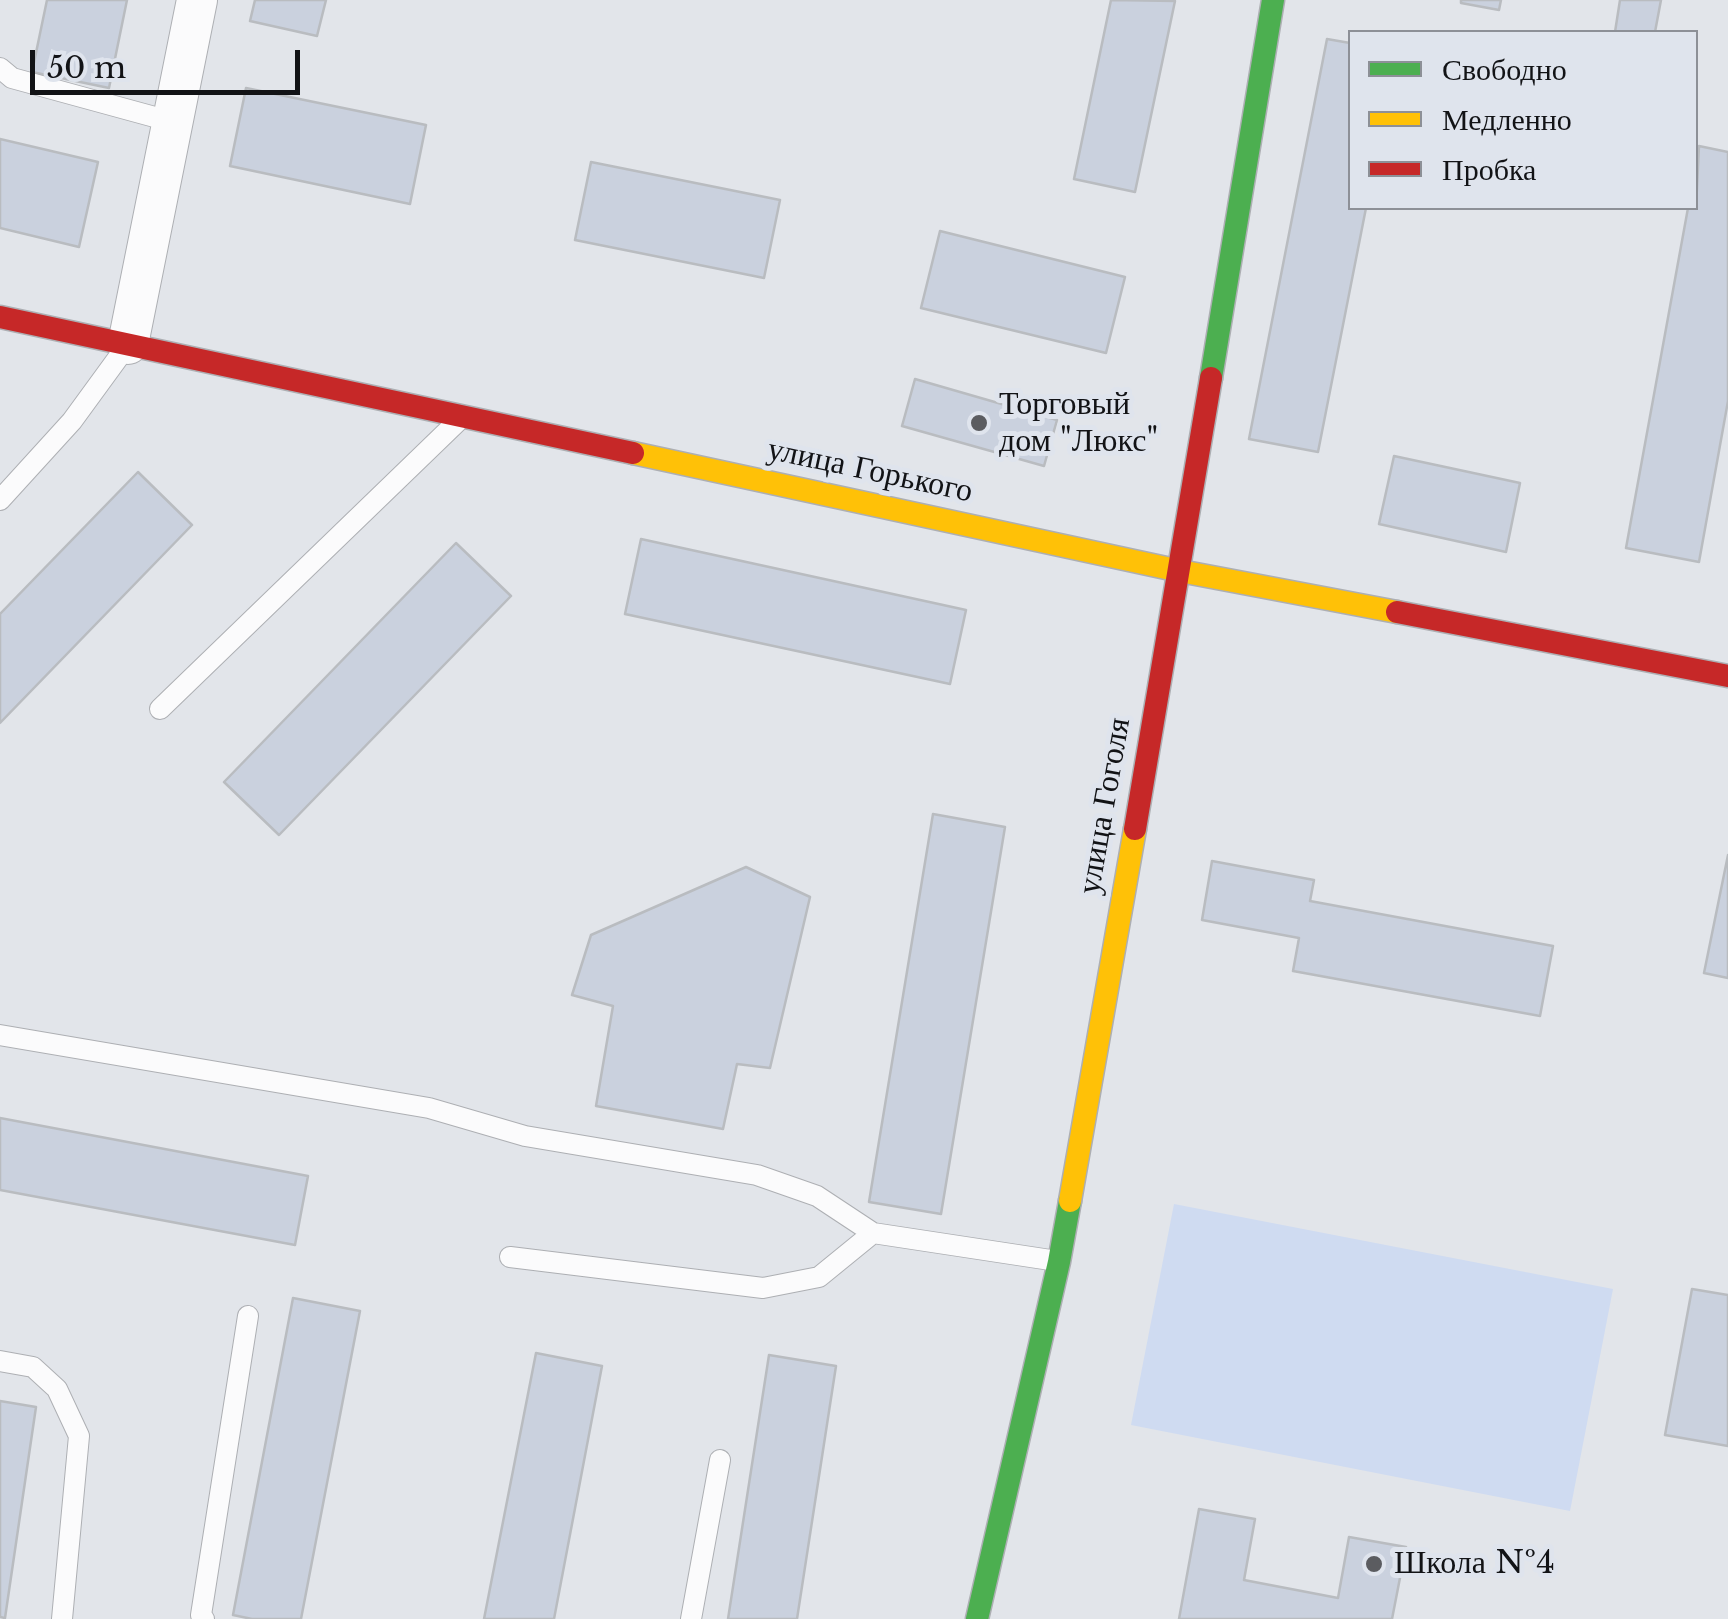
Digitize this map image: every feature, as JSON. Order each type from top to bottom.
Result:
[{"type":"street","points":[[128,344],[197,0]]},
{"type":"street","name":"улица Гоголя","points":[[977,1619],[1059,1262],[1180,571],[1273,0]]},
{"type":"street","name":"улица Горького","points":[[0,317],[1180,571],[1728,676]]},
{"type":"lane","points":[[0,68],[12,78],[173,122]]},
{"type":"lane","points":[[0,500],[72,420],[128,344]]},
{"type":"lane","points":[[160,709],[463,416]]},
{"type":"lane","points":[[0,1035],[429,1108],[525,1136],[758,1175],[817,1196],[873,1234],[1059,1262]]},
{"type":"lane","points":[[510,1257],[763,1288],[819,1277],[873,1234]]},
{"type":"lane","points":[[204,1619],[201,1614],[248,1316]]},
{"type":"lane","points":[[0,1361],[33,1367],[57,1389],[79,1436],[62,1619]]},
{"type":"lane","points":[[690,1619],[720,1460]]},
{"type":"shaded area","points":[[1174,1204],[1613,1289],[1570,1511],[1131,1425]]},
{"type":"building","points":[[47,0],[127,0],[109,88],[32,72]]},
{"type":"building","points":[[255,0],[326,0],[317,36],[250,21]]},
{"type":"building","points":[[1111,0],[1175,1],[1135,192],[1074,179]]},
{"type":"building","points":[[1461,0],[1501,0],[1499,10]]},
{"type":"building","points":[[1620,0],[1661,0],[1655,30],[1615,30]]},
{"type":"building","points":[[1327,39],[1348,43],[1348,210],[1366,210],[1318,452],[1249,439]]},
{"type":"building","points":[[246,88],[426,125],[410,204],[230,166]]},
{"type":"building","points":[[0,139],[98,162],[79,247],[0,228]]},
{"type":"building","points":[[1699,146],[1728,152],[1728,401],[1699,562],[1626,548],[1688,210],[1698,210]]},
{"type":"building","points":[[591,162],[780,200],[764,278],[575,240]]},
{"type":"building","points":[[940,231],[1125,277],[1106,353],[921,308]]},
{"type":"building","name":"Торговый дом \"Люкс\"","points":[[915,379],[1057,420],[1044,466],[902,426]]},
{"type":"building","points":[[1394,456],[1520,483],[1506,552],[1379,524]]},
{"type":"building","points":[[138,472],[192,525],[0,723],[0,614]]},
{"type":"building","points":[[641,539],[966,610],[950,684],[625,614]]},
{"type":"building","points":[[456,543],[511,596],[279,835],[224,782]]},
{"type":"building","points":[[933,814],[1005,827],[941,1214],[869,1202]]},
{"type":"building","points":[[1728,855],[1728,978],[1704,973]]},
{"type":"building","points":[[1212,861],[1314,880],[1310,901],[1553,946],[1540,1016],[1293,971],[1299,938],[1202,920]]},
{"type":"building","points":[[746,867],[810,897],[770,1068],[737,1064],[723,1129],[596,1106],[613,1006],[572,995],[591,935]]},
{"type":"building","points":[[0,1118],[308,1176],[295,1245],[0,1190]]},
{"type":"building","points":[[1692,1289],[1728,1295],[1728,1446],[1665,1435]]},
{"type":"building","points":[[293,1298],[360,1311],[301,1619],[252,1619],[233,1615]]},
{"type":"building","points":[[536,1353],[602,1366],[554,1619],[484,1619]]},
{"type":"building","points":[[769,1355],[836,1366],[797,1619],[728,1619]]},
{"type":"building","points":[[0,1401],[36,1407],[5,1618],[0,1617]]},
{"type":"building","name":"Школа №4","points":[[1199,1509],[1255,1519],[1244,1580],[1338,1598],[1349,1537],[1406,1547],[1392,1619],[1179,1619]]},
{"type":"traffic: fast","points":[[1211,378],[1273,0]]},
{"type":"traffic: fast","points":[[977,1619],[1070,1201]]},
{"type":"traffic: slow","points":[[633,453],[1180,571],[1397,612]]},
{"type":"traffic: slow","points":[[1070,1201],[1135,829]]},
{"type":"traffic: jam","points":[[0,317],[633,453]]},
{"type":"traffic: jam","points":[[1135,829],[1211,378]]},
{"type":"traffic: jam","points":[[1397,612],[1728,676]]},
{"type":"place","name":"Торговый дом \"Люкс\"","points":[[979,423]]},
{"type":"place","name":"Школа №4","points":[[1374,1564]]}]
